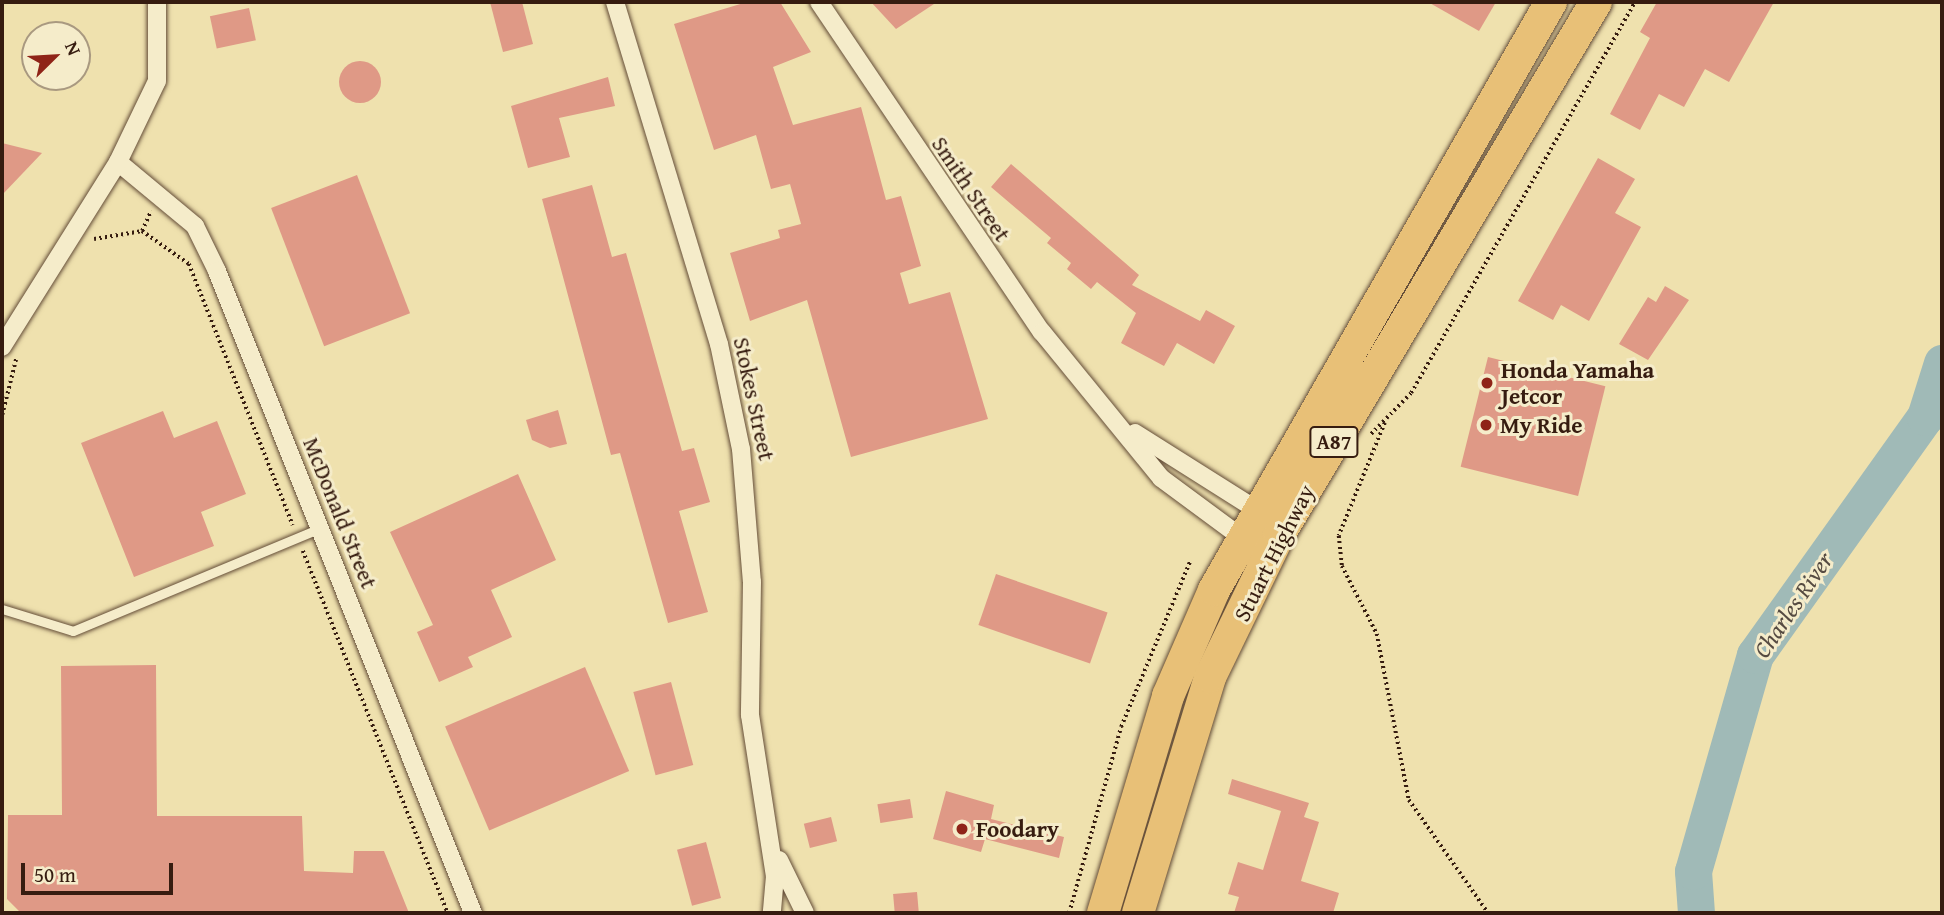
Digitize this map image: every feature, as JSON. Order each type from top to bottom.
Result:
[{"type":"highway","name":"Stuart Highway","points":[[1103,913],[1168,696],[1242,538],[1551,2]]},
{"type":"highway","name":"Stuart Highway","points":[[1138,913],[1210,677],[1278,538],[1596,2]]},
{"type":"highway","points":[[1257,510],[1278,538]]},
{"type":"highway","points":[[1242,538],[1278,538]]},
{"type":"street","points":[[9,351],[118,162],[157,81],[157,2]]},
{"type":"street","name":"Stokes Street","points":[[615,2],[719,344],[741,449],[752,582],[750,715],[766,820]]},
{"type":"street","name":"Smith Street","points":[[819,2],[1002,279],[1169,486],[1242,538]]},
{"type":"street","name":"McDonald Street","points":[[118,162],[195,226],[320,528],[473,913]]},
{"type":"street","name":"Smith Street","points":[[1095,394],[1157,453],[1257,510]]},
{"type":"street","points":[[766,820],[772,913]]},
{"type":"street","points":[[766,820],[805,913]]},
{"type":"lane","points":[[2,609],[73,631],[320,528]]},
{"type":"path","points":[[1369,436],[1411,393],[1636,2]]},
{"type":"path","points":[[89,247],[96,236],[142,231],[189,264],[448,913]]},
{"type":"path","points":[[2,415],[9,351]]},
{"type":"path","points":[[1387,418],[1339,536],[1342,566],[1377,634],[1409,800],[1488,913]]},
{"type":"path","points":[[1069,913],[1121,727],[1190,561]]},
{"type":"building","points":[[490,2],[522,2],[533,44],[503,52]]},
{"type":"building","points":[[747,2],[780,2],[811,52],[773,67],[793,125],[861,107],[886,200],[901,196],[921,266],[900,273],[909,304],[950,292],[988,419],[851,457],[807,300],[750,321],[730,253],[780,238],[778,230],[801,224],[790,184],[771,189],[756,135],[714,150],[674,24]]},
{"type":"building","points":[[871,2],[937,2],[896,29]]},
{"type":"building","points":[[1428,2],[1496,2],[1479,31]]},
{"type":"building","points":[[1657,2],[1774,2],[1729,82],[1705,69],[1684,107],[1659,94],[1640,130],[1610,114],[1650,38],[1640,32]]},
{"type":"building","points":[[249,8],[256,40],[217,49],[210,16]]},
{"type":"building","points":[[360,61],[375,67],[381,82],[375,97],[360,103],[345,97],[339,82],[345,67]]},
{"type":"building","points":[[608,77],[615,106],[559,118],[570,157],[528,168],[511,106]]},
{"type":"building","points":[[2,143],[42,153],[2,195]]},
{"type":"building","points":[[1598,158],[1635,179],[1615,213],[1641,227],[1589,321],[1561,305],[1553,320],[1518,301]]},
{"type":"building","points":[[1011,164],[1139,275],[1132,285],[1200,321],[1206,310],[1235,326],[1214,364],[1177,343],[1164,366],[1121,343],[1136,313],[1097,282],[1091,289],[1067,269],[1071,263],[1047,243],[1051,238],[991,187]]},
{"type":"building","points":[[357,175],[410,313],[324,346],[271,208]]},
{"type":"building","points":[[592,185],[612,257],[626,253],[682,451],[694,448],[710,502],[679,511],[708,612],[668,623],[620,453],[611,455],[542,199]]},
{"type":"building","points":[[1665,286],[1689,300],[1648,360],[1619,344],[1648,297],[1656,302]]},
{"type":"building","points":[[1488,357],[1605,386],[1578,496],[1461,467]]},
{"type":"building","points":[[558,410],[567,444],[550,448],[532,440],[526,420]]},
{"type":"building","points":[[163,411],[174,438],[217,421],[246,494],[201,512],[214,546],[134,577],[81,443]]},
{"type":"building","points":[[518,474],[556,560],[491,590],[512,637],[468,657],[473,667],[439,682],[417,632],[433,625],[390,532]]},
{"type":"building","points":[[996,574],[1108,612],[1090,663],[978,625]]},
{"type":"building","points":[[156,665],[157,816],[302,816],[304,871],[353,873],[354,851],[384,851],[409,913],[21,913],[7,899],[8,815],[62,815],[61,666]]},
{"type":"building","points":[[585,667],[629,771],[489,830],[445,726]]},
{"type":"building","points":[[671,682],[693,765],[656,775],[633,692]]},
{"type":"building","points":[[1232,779],[1309,803],[1304,817],[1319,822],[1301,881],[1339,893],[1333,913],[1234,913],[1239,897],[1228,894],[1238,862],[1263,870],[1281,811],[1228,794]]},
{"type":"building","name":"Foodary","points":[[946,791],[994,805],[991,819],[1064,837],[1059,858],[985,839],[981,852],[933,839]]},
{"type":"building","points":[[910,799],[913,818],[880,823],[877,804]]},
{"type":"building","points":[[831,817],[837,841],[810,848],[804,824]]},
{"type":"building","points":[[706,842],[721,898],[692,906],[677,850]]},
{"type":"building","points":[[917,892],[919,913],[895,913],[893,894]]},
{"type":"waterway","name":"Charles River","points":[[1696,913],[1693,871],[1755,655],[1925,417],[1942,363]]},
{"type":"place","name":"Honda Yamaha Jetcor","points":[[1487,383]]},
{"type":"place","name":"My Ride","points":[[1486,425]]},
{"type":"place","name":"Foodary","points":[[962,829]]}]
